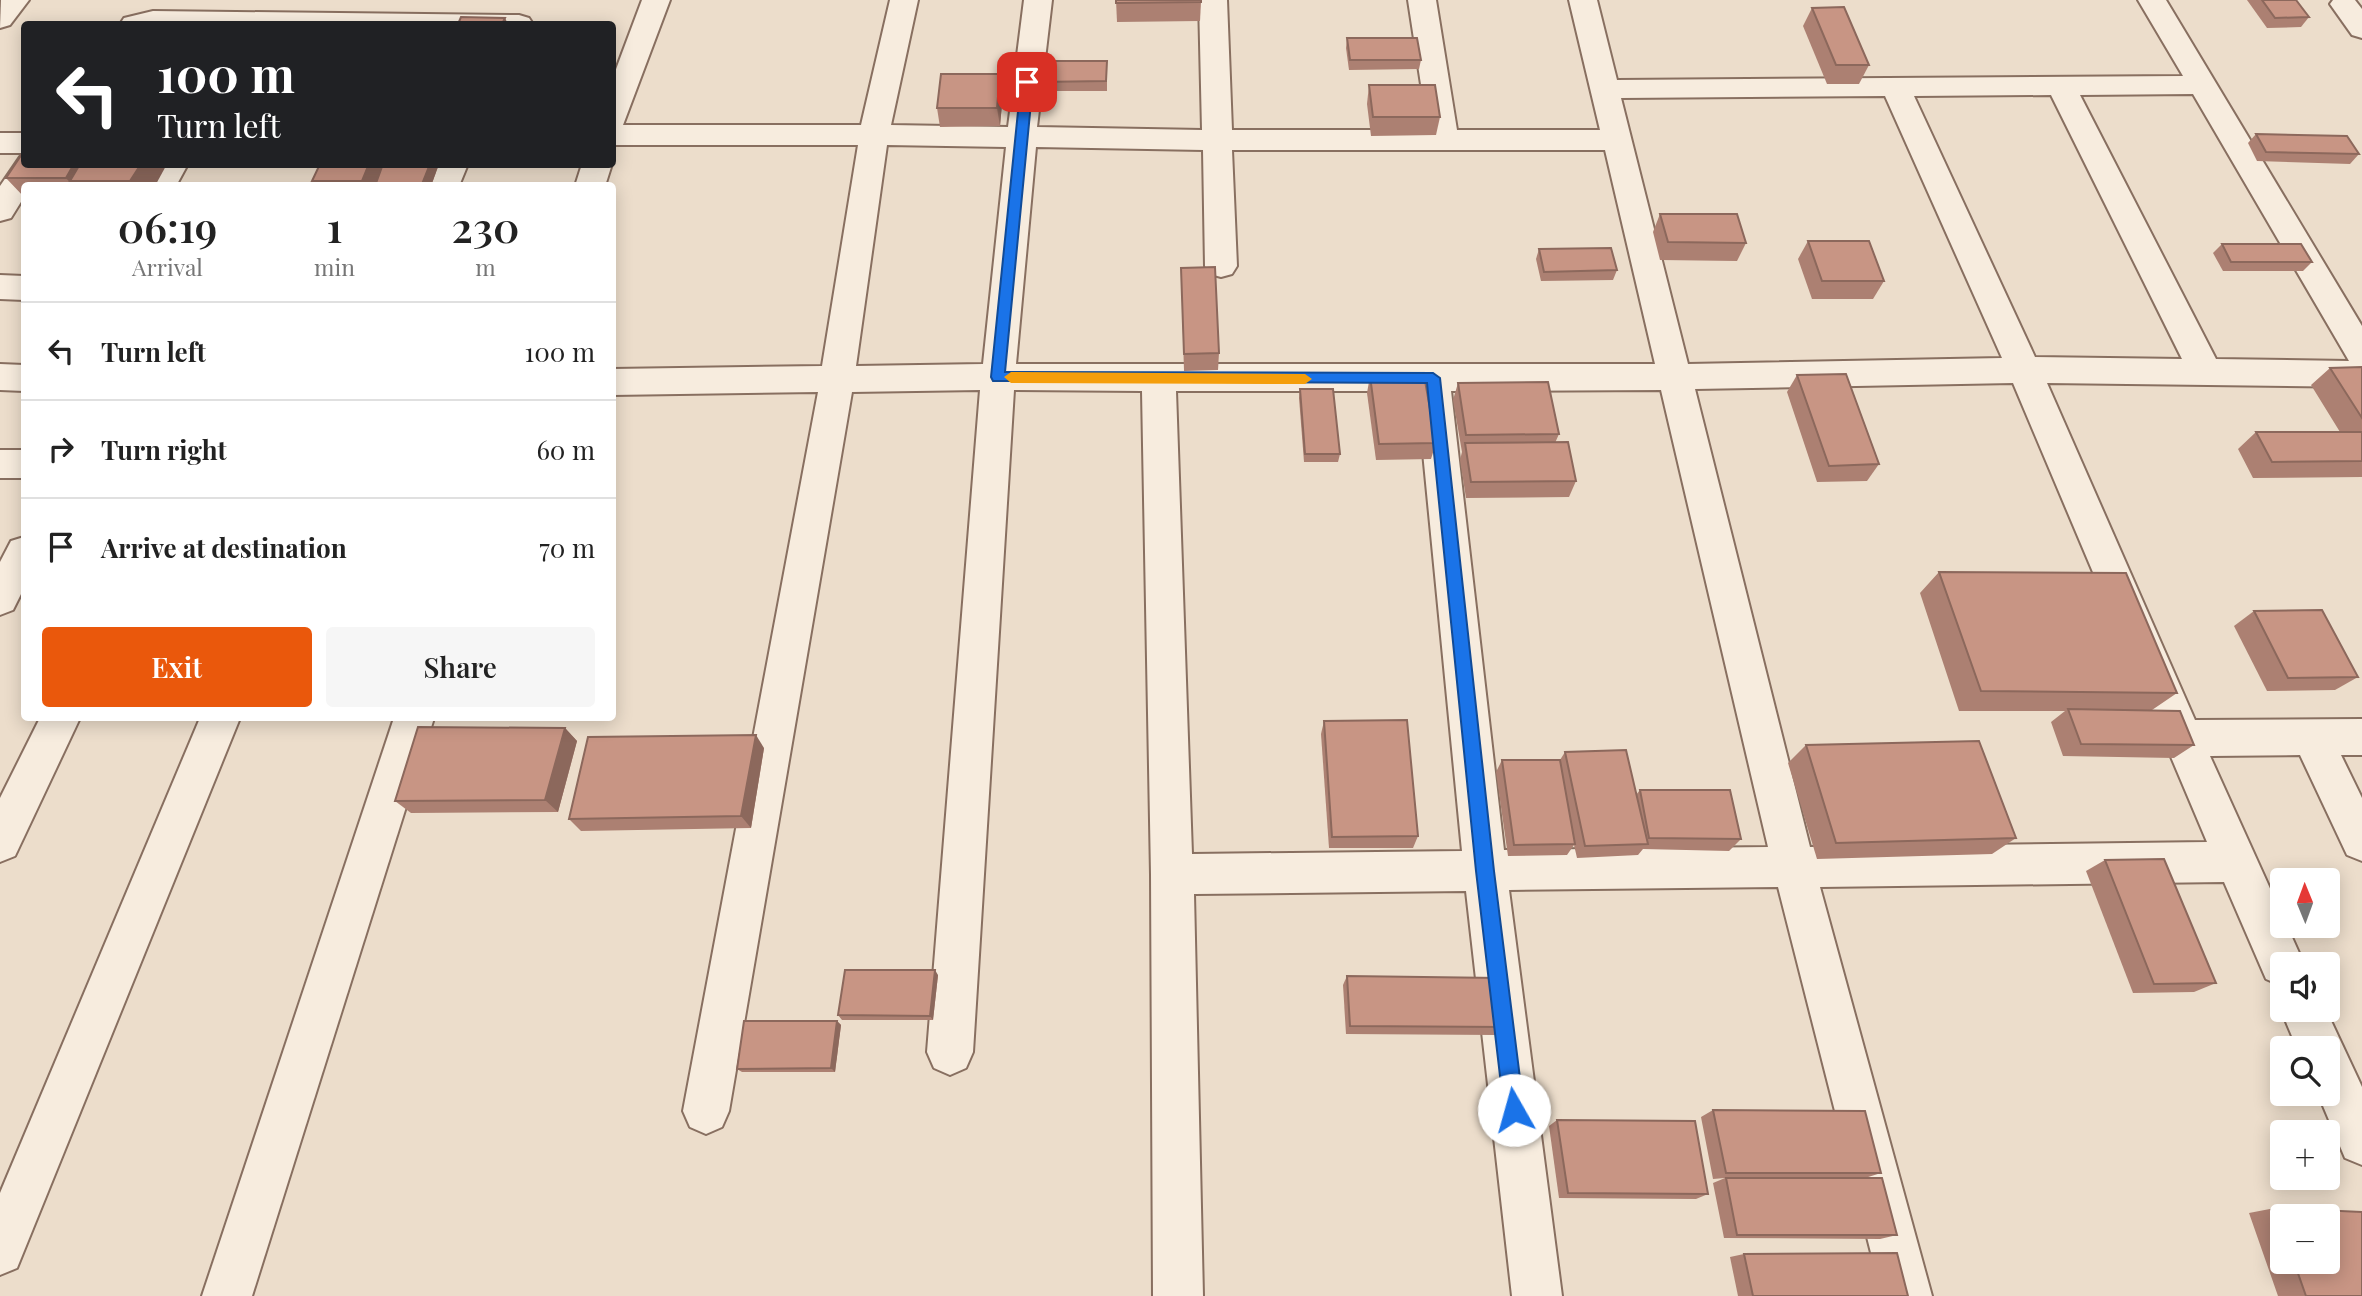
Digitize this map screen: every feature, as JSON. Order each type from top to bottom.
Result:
[{"type":"street","points":[[0,19],[15,0]]},
{"type":"street","points":[[616,109],[656,0]]},
{"type":"street","points":[[706,1111],[837,380],[874,135],[904,0]]},
{"type":"street","points":[[950,1052],[998,377],[1020,136],[1038,0]]},
{"type":"street","points":[[1213,0],[1221,266]]},
{"type":"street","points":[[1422,0],[1444,139]]},
{"type":"street","points":[[1583,0],[1794,868],[1907,1296]]},
{"type":"street","points":[[616,382],[998,377],[1674,377],[2024,370],[2206,373],[2361,371],[2152,0]]},
{"type":"street","points":[[2349,3],[2362,29]]},
{"type":"street","points":[[148,21],[210,21]]},
{"type":"street","points":[[1604,89],[2202,85]]},
{"type":"street","points":[[2061,86],[2206,373]]},
{"type":"street","points":[[1895,87],[2024,370],[2277,952]]},
{"type":"street","points":[[616,135],[1617,140]]},
{"type":"street","points":[[0,143],[21,143]]},
{"type":"street","points":[[0,210],[28,168]]},
{"type":"street","points":[[0,288],[21,288]]},
{"type":"street","points":[[0,377],[21,378]]},
{"type":"street","points":[[1433,378],[1485,871],[1536,1296]]},
{"type":"street","points":[[1159,379],[1172,874],[1178,1296]]},
{"type":"street","points":[[0,464],[21,464]]},
{"type":"street","points":[[3,590],[21,557]]},
{"type":"street","points":[[0,842],[59,721]]},
{"type":"street","points":[[0,1251],[219,721]]},
{"type":"street","points":[[227,1296],[413,721]]},
{"type":"street","points":[[2311,737],[2362,841]]},
{"type":"street","points":[[2182,738],[2362,737]]},
{"type":"street","points":[[1172,874],[2236,862]]},
{"type":"street","points":[[2340,1091],[2362,1140]]},
{"type":"building","points":[[1116,0],[1201,0],[1201,2],[1116,3]]},
{"type":"building","points":[[2262,0],[2296,0],[2309,17],[2275,18]]},
{"type":"building","points":[[1844,7],[1869,65],[1836,65],[1812,8]]},
{"type":"building","points":[[461,17],[505,18],[504,21],[459,21]]},
{"type":"building","points":[[1347,38],[1417,38],[1421,60],[1350,60]]},
{"type":"building","points":[[1042,61],[1107,61],[1106,81],[1040,82]]},
{"type":"building","points":[[941,74],[1000,74],[997,108],[937,108]]},
{"type":"building","points":[[1369,85],[1435,85],[1440,117],[1373,117]]},
{"type":"building","points":[[2256,134],[2347,136],[2359,154],[2266,152]]},
{"type":"building","points":[[21,156],[21,168],[72,168],[66,178],[6,178]]},
{"type":"building","points":[[78,168],[138,168],[130,181],[70,181]]},
{"type":"building","points":[[318,168],[367,168],[362,181],[312,181]]},
{"type":"building","points":[[382,168],[428,168],[423,182],[376,182]]},
{"type":"building","points":[[1660,214],[1737,214],[1746,243],[1668,242]]},
{"type":"building","points":[[1808,241],[1869,241],[1884,281],[1822,281]]},
{"type":"building","points":[[2222,244],[2301,244],[2312,262],[2231,262]]},
{"type":"building","points":[[1611,248],[1617,270],[1544,272],[1539,249]]},
{"type":"building","points":[[1215,267],[1219,353],[1184,354],[1181,268]]},
{"type":"building","points":[[2362,367],[2362,418],[2330,368]]},
{"type":"building","points":[[1846,374],[1879,464],[1829,466],[1797,375]]},
{"type":"building","points":[[1424,375],[1436,443],[1379,444],[1370,376]]},
{"type":"building","points":[[1548,382],[1559,434],[1466,435],[1458,383]]},
{"type":"building","points":[[1300,389],[1333,389],[1340,454],[1305,454]]},
{"type":"building","points":[[2256,432],[2362,432],[2362,461],[2272,462]]},
{"type":"building","points":[[1568,442],[1576,481],[1471,482],[1465,443]]},
{"type":"building","points":[[1939,572],[2126,573],[2177,693],[1981,691]]},
{"type":"building","points":[[2322,610],[2358,677],[2288,678],[2254,611]]},
{"type":"building","points":[[2068,709],[2180,711],[2194,745],[2081,744]]},
{"type":"building","points":[[1407,720],[1418,836],[1332,837],[1324,721]]},
{"type":"building","points":[[418,727],[565,728],[545,800],[395,801]]},
{"type":"building","points":[[756,735],[741,816],[569,819],[588,737]]},
{"type":"building","points":[[1979,741],[2016,838],[1836,843],[1806,745]]},
{"type":"building","points":[[1626,750],[1648,844],[1585,846],[1565,752]]},
{"type":"building","points":[[1502,760],[1560,760],[1575,844],[1514,845]]},
{"type":"building","points":[[1640,790],[1730,790],[1741,839],[1649,838]]},
{"type":"building","points":[[2164,859],[2216,983],[2154,984],[2105,860]]},
{"type":"building","points":[[845,970],[935,970],[930,1016],[838,1015]]},
{"type":"building","points":[[1347,976],[1499,978],[1504,1027],[1350,1026]]},
{"type":"building","points":[[744,1021],[837,1021],[831,1068],[737,1069]]},
{"type":"building","points":[[1713,1110],[1865,1111],[1881,1173],[1726,1173]]},
{"type":"building","points":[[1557,1120],[1695,1121],[1708,1194],[1568,1193]]},
{"type":"building","points":[[1726,1178],[1882,1178],[1897,1235],[1737,1235]]},
{"type":"building","points":[[2340,1211],[2362,1212],[2362,1296],[2306,1296],[2298,1274],[2340,1274]]},
{"type":"building","points":[[1897,1253],[1908,1296],[1753,1296],[1744,1254]]},
{"type":"slow traffic","points":[[1011,377],[1305,379]]},
{"type":"route","points":[[1027,82],[998,377],[1433,378],[1485,871],[1514,1110]]}]
